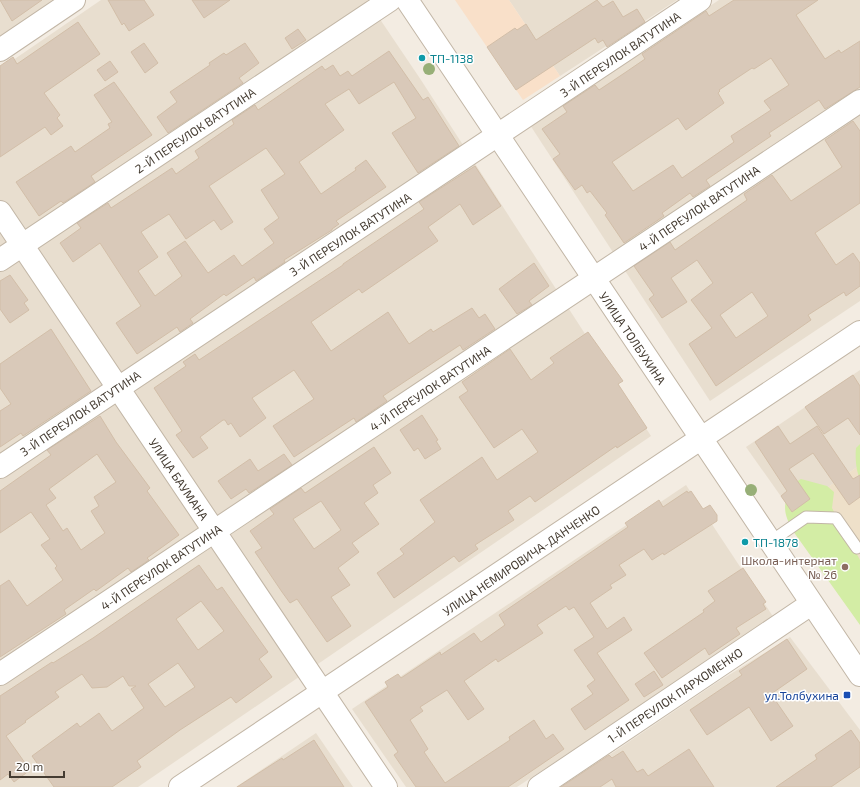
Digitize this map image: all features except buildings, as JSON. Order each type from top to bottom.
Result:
[{"type":"street","points":[[0,50],[74,0]]},
{"type":"street","name":"2-Й ПЕРЕУЛОК ВАТУТИНА","points":[[0,260],[390,0]]},
{"type":"street","name":"УЛИЦА ТОЛБУХИНА","points":[[407,0],[860,675]]},
{"type":"street","name":"3-Й ПЕРЕУЛОК ВАТУТИНА","points":[[0,467],[700,0]]},
{"type":"street","name":"4-Й ПЕРЕУЛОК ВАТУТИНА","points":[[0,674],[860,100]]},
{"type":"street","name":"УЛИЦА БАУМАНА","points":[[0,212],[386,787]]},
{"type":"street","name":"УЛИЦА НЕМИРОВИЧА-ДАНЧЕНКО","points":[[180,787],[701,440],[860,332]]},
{"type":"street","name":"1-Й ПЕРЕУЛОК ПАРХОМЕНКО","points":[[539,787],[811,604]]},
{"type":"lane","points":[[770,542],[806,517],[836,518],[859,549]]},
{"type":"shaded area","points":[[0,0],[60,0],[0,40]]},
{"type":"shaded area","points":[[101,0],[367,0],[421,80],[651,436],[138,787],[0,787],[0,69]]},
{"type":"shaded area","points":[[455,0],[509,0],[560,76],[523,100]]},
{"type":"shaded area","points":[[509,0],[677,0],[560,76]]},
{"type":"shaded area","points":[[719,0],[860,0],[860,301],[710,401],[530,125]]},
{"type":"shaded area","points":[[860,370],[860,465],[792,512],[746,447]]},
{"type":"shaded area","name":"Школа-интернат № 26","points":[[860,465],[860,613],[792,512]]},
{"type":"shaded area","points":[[686,485],[774,618],[517,787],[406,787],[352,709]]},
{"type":"shaded area","points":[[790,637],[860,730],[860,787],[562,787],[716,683]]},
{"type":"shaded area","points":[[316,733],[353,787],[236,787]]},
{"type":"green space","points":[[860,444],[860,478],[857,468],[856,448]]},
{"type":"green space","name":"Школа-интернат № 26","points":[[801,479],[827,486],[834,492],[832,508],[860,560],[860,625],[793,531],[788,521],[785,511],[786,501],[794,485]]},
{"type":"place","name":"ТП-1138","points":[[422,58]]},
{"type":"place","name":"ТП-1878","points":[[745,542]]},
{"type":"place","name":"Школа-интернат № 26","points":[[845,567]]},
{"type":"place","name":"ул.Толбухина","points":[[847,695]]}]
